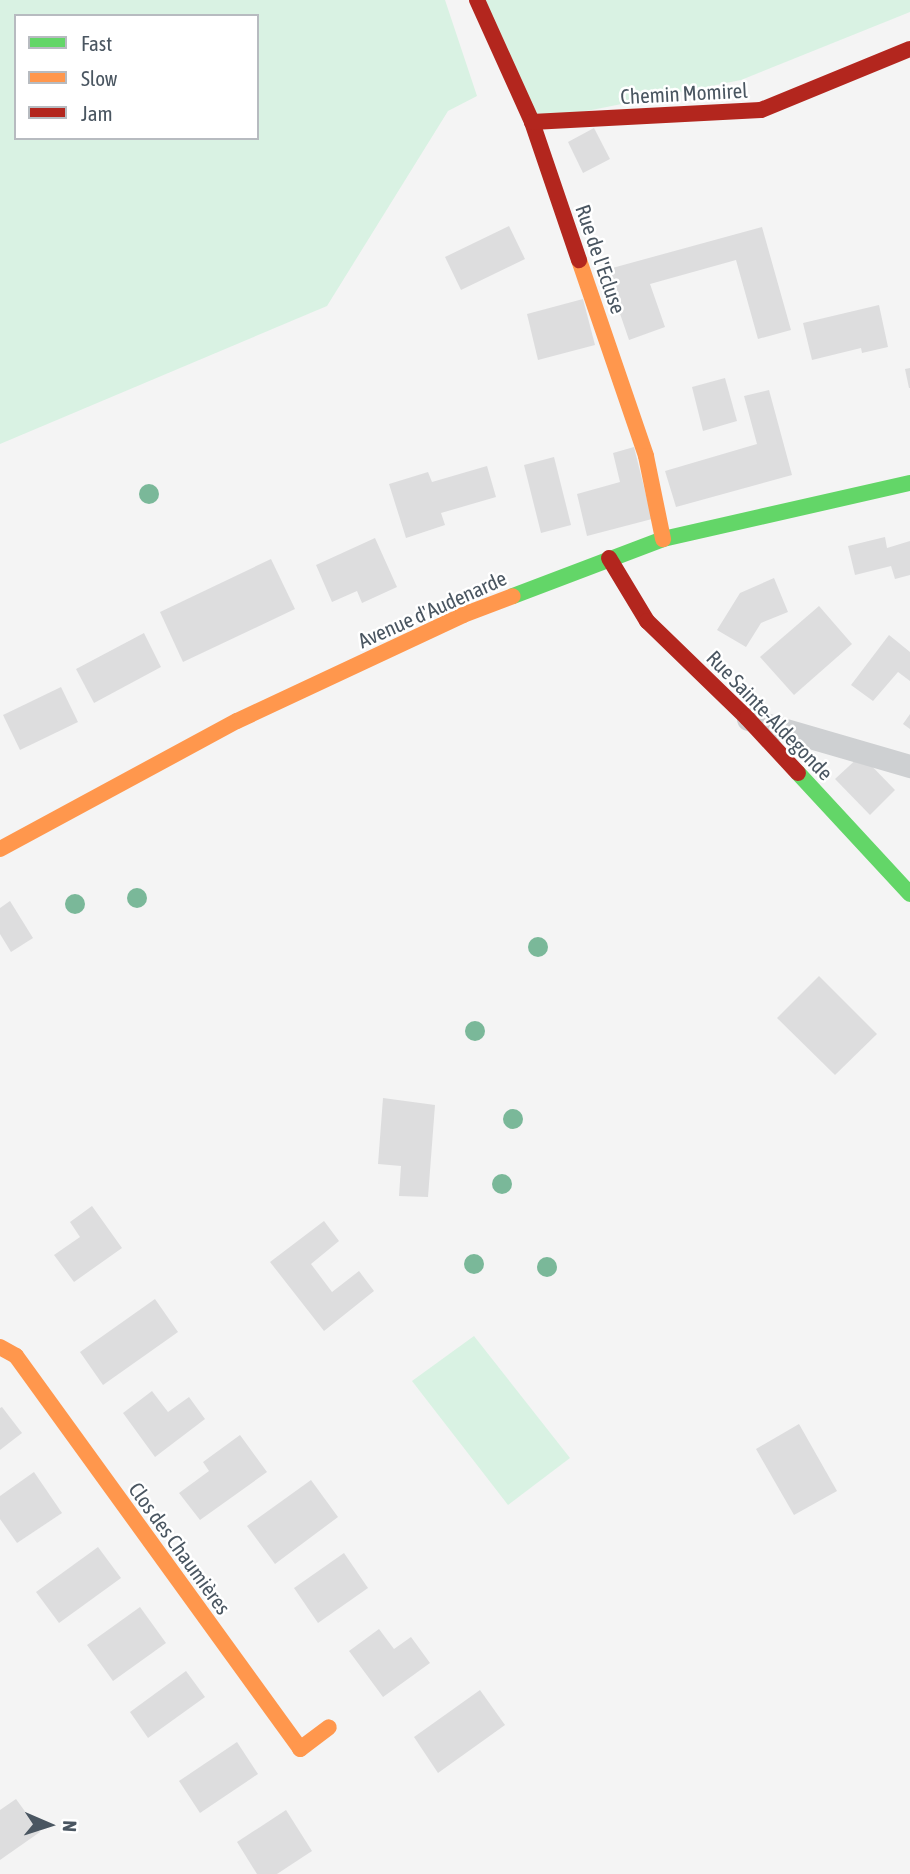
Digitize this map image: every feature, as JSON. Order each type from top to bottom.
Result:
[{"type":"street","name":"Rue de l'Ecluse","points":[[477,0],[532,122],[646,456],[663,539]]},
{"type":"street","name":"Chemin Momirel","points":[[532,122],[761,110],[910,49]]},
{"type":"street","name":"Avenue d'Audenarde","points":[[0,849],[250,715],[463,615],[663,539],[910,483]]},
{"type":"street","name":"Rue Sainte-Aldegonde","points":[[609,558],[647,621],[747,718],[910,894]]},
{"type":"street","points":[[747,718],[910,766]]},
{"type":"street","name":"Clos des Chaumières","points":[[0,1347],[16,1356],[300,1749],[329,1727]]},
{"type":"green space","points":[[0,0],[445,0],[477,96],[448,111],[327,306],[0,444]]},
{"type":"green space","points":[[478,0],[910,0],[910,12],[741,80],[532,122]]},
{"type":"green space","points":[[474,1336],[570,1458],[508,1505],[412,1381]]},
{"type":"building","points":[[594,128],[610,159],[583,173],[568,142]]},
{"type":"building","points":[[509,226],[525,259],[461,290],[445,257]]},
{"type":"building","points":[[762,227],[791,330],[758,339],[736,260],[650,284],[665,327],[629,340],[605,270]]},
{"type":"building","points":[[583,299],[595,345],[538,360],[527,314]]},
{"type":"building","points":[[879,305],[888,347],[862,353],[861,348],[812,360],[803,323]]},
{"type":"building","points":[[910,368],[910,388],[909,388],[905,369]]},
{"type":"building","points":[[725,378],[737,421],[703,431],[692,387]]},
{"type":"building","points":[[769,390],[792,475],[676,507],[665,471],[757,444],[744,396]]},
{"type":"building","points":[[634,447],[652,519],[587,536],[577,494],[620,482],[613,453]]},
{"type":"building","points":[[554,457],[571,525],[541,533],[524,465]]},
{"type":"building","points":[[487,466],[496,497],[441,513],[445,525],[406,538],[389,484],[428,472],[432,482]]},
{"type":"building","points":[[885,537],[887,548],[910,541],[910,575],[895,579],[891,566],[855,575],[848,546]]},
{"type":"building","points":[[375,538],[397,587],[362,603],[357,591],[332,602],[316,565]]},
{"type":"building","points":[[271,559],[295,609],[183,662],[160,612]]},
{"type":"building","points":[[774,578],[788,612],[761,623],[746,647],[717,630],[740,593]]},
{"type":"building","points":[[819,606],[852,644],[794,695],[760,657]]},
{"type":"building","points":[[144,633],[161,667],[94,703],[76,669]]},
{"type":"building","points":[[889,635],[910,652],[910,681],[898,672],[873,701],[851,685]]},
{"type":"building","points":[[61,687],[78,722],[20,750],[3,715]]},
{"type":"building","points":[[910,714],[910,729],[903,724]]},
{"type":"building","points":[[861,755],[895,790],[870,815],[835,779]]},
{"type":"building","points":[[10,901],[33,938],[11,952],[0,934],[0,908]]},
{"type":"building","points":[[819,976],[877,1034],[835,1075],[777,1018]]},
{"type":"building","points":[[383,1098],[435,1105],[428,1197],[399,1196],[401,1166],[378,1164]]},
{"type":"building","points":[[92,1206],[122,1248],[74,1282],[54,1255],[80,1237],[70,1222]]},
{"type":"building","points":[[324,1221],[339,1241],[311,1264],[332,1292],[359,1271],[374,1291],[324,1331],[270,1262]]},
{"type":"building","points":[[155,1299],[178,1332],[103,1385],[80,1352]]},
{"type":"building","points":[[152,1391],[168,1412],[189,1397],[205,1419],[155,1457],[123,1413]]},
{"type":"building","points":[[2,1407],[22,1433],[0,1450],[0,1408]]},
{"type":"building","points":[[799,1424],[837,1491],[794,1515],[756,1449]]},
{"type":"building","points":[[240,1435],[267,1472],[200,1520],[179,1493],[209,1471],[203,1462]]},
{"type":"building","points":[[34,1472],[62,1513],[17,1543],[0,1519],[0,1496]]},
{"type":"building","points":[[311,1480],[338,1517],[275,1564],[247,1526]]},
{"type":"building","points":[[98,1547],[121,1578],[59,1623],[36,1592]]},
{"type":"building","points":[[344,1553],[368,1588],[318,1623],[294,1588]]},
{"type":"building","points":[[140,1607],[166,1643],[113,1681],[87,1645]]},
{"type":"building","points":[[379,1629],[394,1649],[411,1637],[430,1663],[383,1697],[349,1651]]},
{"type":"building","points":[[186,1671],[205,1697],[148,1738],[130,1712]]},
{"type":"building","points":[[480,1690],[505,1725],[438,1773],[414,1737]]},
{"type":"building","points":[[237,1742],[258,1774],[200,1813],[179,1781]]},
{"type":"building","points":[[16,1799],[40,1832],[0,1860],[0,1810]]},
{"type":"building","points":[[286,1810],[312,1851],[277,1874],[257,1874],[237,1842]]},
{"type":"traffic: fast","points":[[513,596],[663,539],[910,483]]},
{"type":"traffic: fast","points":[[798,773],[910,894]]},
{"type":"traffic: slow","points":[[579,260],[646,456],[663,539]]},
{"type":"traffic: slow","points":[[0,849],[237,721],[463,615],[513,596]]},
{"type":"traffic: slow","points":[[0,1347],[16,1356],[300,1749],[329,1727]]},
{"type":"traffic: jam","points":[[477,0],[532,122],[579,260]]},
{"type":"traffic: jam","points":[[532,122],[761,110],[910,49]]},
{"type":"traffic: jam","points":[[609,558],[647,621],[747,718],[798,773]]}]
